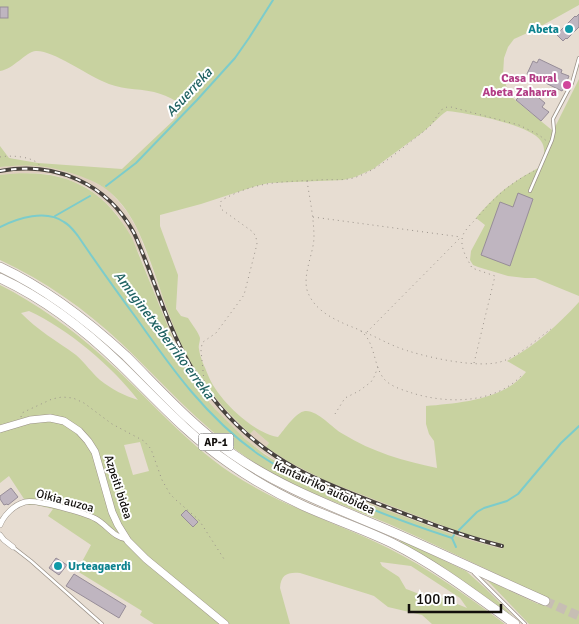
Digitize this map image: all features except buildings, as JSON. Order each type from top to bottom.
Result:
[{"type":"highway","name":"Kantauriko autobidea","points":[[0,267],[48,293],[86,321],[201,429],[252,467],[304,495],[398,534],[545,601]]},
{"type":"highway","name":"Kantauriko autobidea","points":[[0,278],[52,308],[90,337],[189,432],[227,462],[257,482],[284,496],[390,542],[458,582],[515,624]]},
{"type":"main road","name":"Azpeiti bidea","points":[[0,429],[21,422],[42,418],[57,418],[68,423],[86,438],[92,446],[96,457],[112,512],[127,539],[146,559],[225,624]]},
{"type":"street","name":"Oikia auzoa","points":[[0,524],[5,516],[16,506],[25,502],[33,502],[90,516],[104,524],[118,537],[127,539]]},
{"type":"street","points":[[0,535],[13,547]]},
{"type":"lane","points":[[530,190],[550,144],[554,131],[553,119],[572,83],[579,58]]},
{"type":"lane","points":[[13,547],[102,624]]},
{"type":"lane","points":[[466,565],[525,624]]},
{"type":"path","points":[[204,381],[202,344],[216,334],[244,295],[257,244],[253,232],[220,208],[222,200],[256,186],[280,181],[348,179],[361,175],[373,169],[431,125],[441,110],[448,107],[519,125],[539,135],[550,144]]},
{"type":"path","points":[[0,157],[16,156],[38,162],[40,166]]},
{"type":"path","points":[[366,334],[462,236],[499,194],[517,180],[540,168]]},
{"type":"path","points":[[307,180],[314,240],[307,277],[308,292],[316,306],[325,315],[382,341],[410,351],[448,360],[489,364],[503,361],[521,351],[551,329]]},
{"type":"path","points":[[312,217],[462,236]]},
{"type":"path","points":[[462,236],[464,250],[472,268],[495,276],[474,363]]},
{"type":"path","points":[[366,334],[383,378],[394,386],[422,396],[445,399],[491,395],[508,387],[522,375]]},
{"type":"path","points":[[335,414],[345,398],[371,382],[378,366]]},
{"type":"path","points":[[21,422],[21,415],[26,410],[54,398],[73,398],[84,403],[112,424],[147,443],[154,455],[168,492],[199,520],[224,559]]},
{"type":"shaded area","points":[[21,165],[56,168],[87,178],[107,189],[120,203],[138,231],[161,293],[189,359],[217,399],[235,420],[250,434],[254,430],[269,443],[266,447],[311,474],[441,525],[503,544],[502,549],[459,537],[332,490],[293,472],[249,443],[220,415],[204,396],[189,373],[177,349],[140,255],[119,217],[88,188],[58,176],[30,173],[0,175],[0,167]]},
{"type":"green space","points":[[0,0],[579,0],[579,5],[514,39],[508,47],[504,58],[503,75],[508,92],[514,99],[553,131],[579,79],[579,296],[535,278],[508,276],[473,265],[470,260],[471,251],[485,225],[476,218],[505,189],[540,167],[544,151],[541,141],[524,129],[497,120],[469,114],[447,111],[423,132],[373,169],[355,177],[343,180],[269,183],[256,186],[160,215],[160,226],[178,275],[176,309],[181,316],[188,318],[198,333],[201,359],[219,394],[247,422],[268,434],[278,437],[298,414],[310,411],[320,416],[343,434],[365,446],[400,459],[437,468],[434,441],[429,434],[426,424],[426,406],[466,401],[506,389],[526,372],[507,361],[527,349],[546,334],[579,302],[579,624],[529,624],[487,580],[538,604],[543,604],[544,596],[389,524],[298,486],[263,468],[212,431],[121,343],[93,319],[49,287],[0,260],[0,175],[22,173],[60,177],[77,183],[93,192],[120,219],[132,238],[185,366],[204,396],[245,439],[264,454],[293,472],[332,490],[459,537],[502,549],[503,544],[469,535],[326,481],[289,462],[266,447],[269,443],[254,430],[250,434],[211,392],[187,357],[174,328],[138,230],[125,208],[116,198],[93,181],[62,170],[36,166],[0,167],[0,146],[9,158],[38,163],[122,169],[177,117],[176,101],[171,98],[154,92],[109,84],[51,54],[32,52],[5,70],[0,71],[0,18],[8,18],[8,7],[0,7]]},
{"type":"green space","points":[[0,285],[40,308],[78,336],[102,356],[196,446],[231,473],[269,495],[404,556],[448,583],[505,624],[432,624],[422,615],[388,607],[374,596],[296,573],[286,575],[282,580],[280,588],[290,624],[154,624],[140,615],[142,611],[77,571],[91,545],[48,516],[53,509],[28,505],[9,476],[0,483]],"holes":[[[29,311],[74,338],[115,374],[138,400],[118,392],[100,380],[76,355],[40,330],[21,313]],[[140,442],[149,471],[133,475],[124,445]],[[380,562],[411,566],[460,598],[467,608],[433,594],[419,594],[406,589],[399,577],[382,566]]]},
{"type":"green space","points":[[401,540],[466,571],[513,616],[446,569],[400,542]]},
{"type":"waterway","name":"Asuerreka","points":[[106,186],[136,163],[235,58],[273,0]]},
{"type":"waterway","name":"Asuerreka","points":[[55,216],[90,196]]},
{"type":"waterway","name":"Amuginetxeberriko erreka","points":[[0,227],[23,218],[41,215],[57,218],[72,228],[177,374],[222,425],[258,454],[295,475],[384,514],[452,538],[454,535]]},
{"type":"waterway","name":"Amuginetxeberriko erreka","points":[[459,530],[477,512],[507,501],[518,494],[561,443],[579,426]]},
{"type":"waterway","points":[[452,538],[456,547]]},
{"type":"tunnel","points":[[545,601],[579,616]]},
{"type":"railway","points":[[0,171],[40,169],[59,173],[94,189],[109,201],[123,216],[134,233],[174,333],[200,381],[224,411],[265,449],[318,480],[443,528],[502,546]]},
{"type":"place","name":"Abeta","points":[[569,29]]},
{"type":"place","name":"Casa Rural Abeta Zaharra","points":[[567,85]]},
{"type":"place","name":"Urteagaerdi","points":[[58,566]]}]
